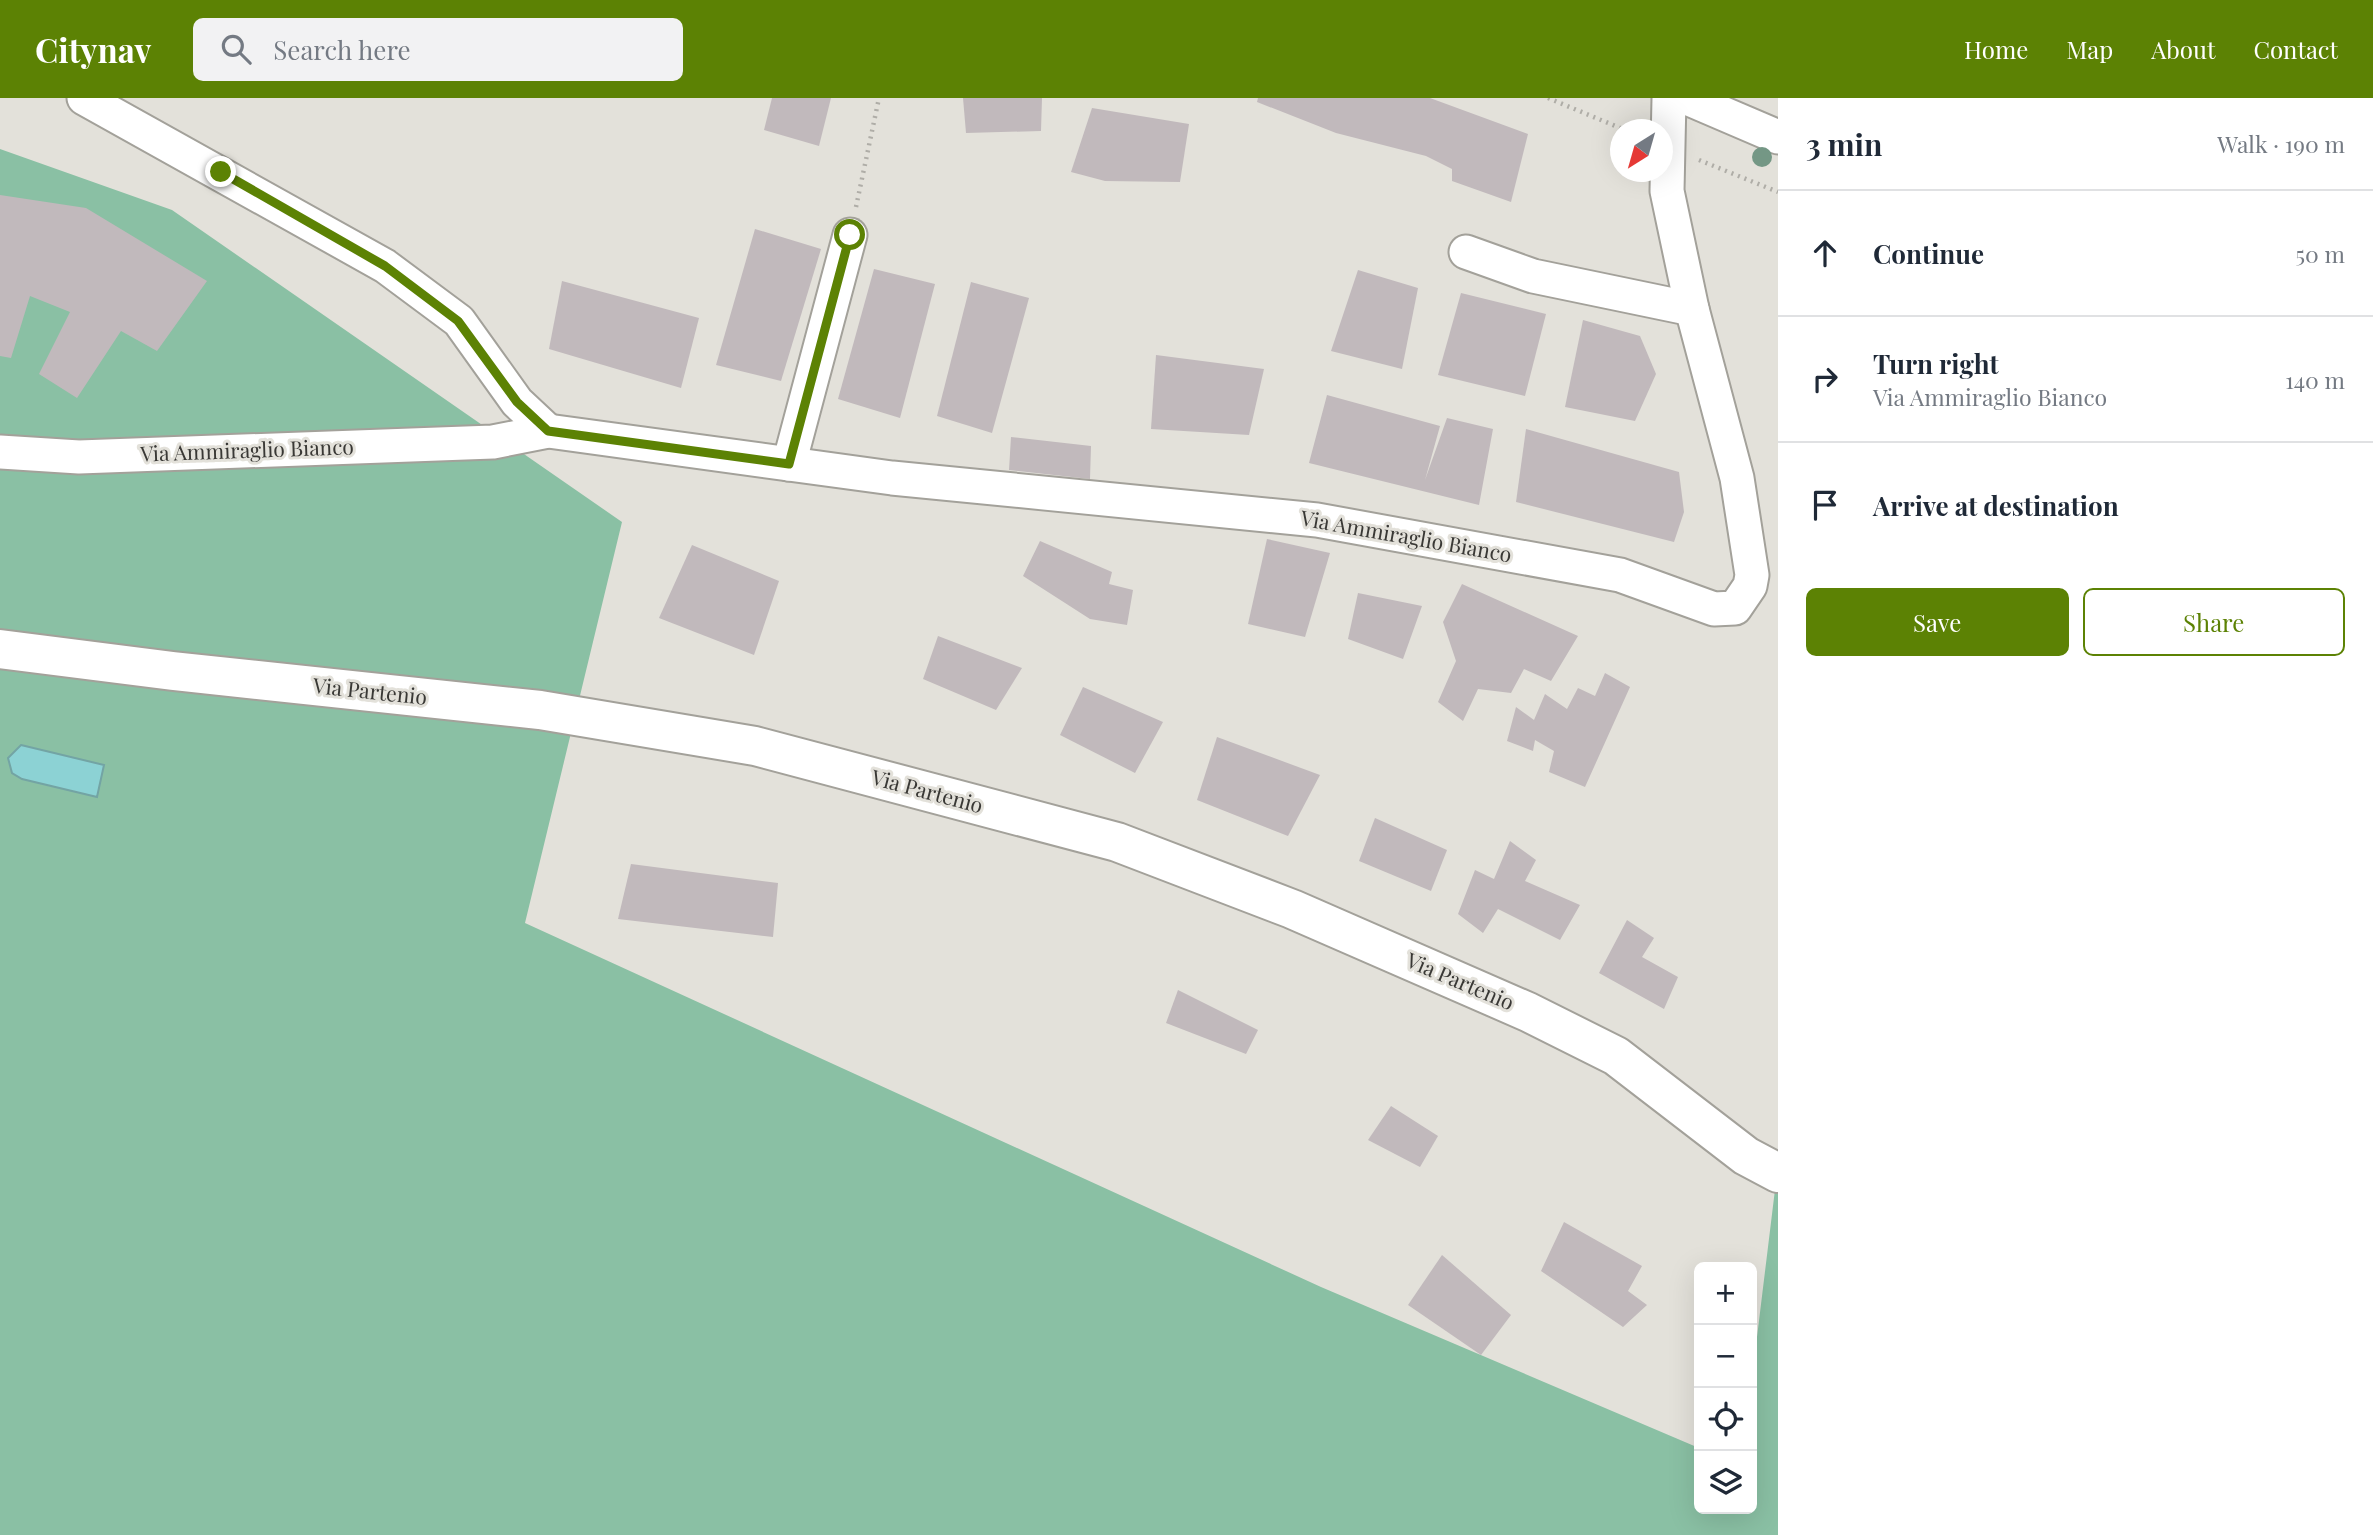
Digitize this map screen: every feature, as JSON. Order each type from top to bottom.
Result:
[{"type":"main road","name":"Via Partenio","points":[[0,649],[173,671],[540,710],[755,746],[1116,842],[1292,909],[1528,1012],[1616,1056],[1746,1156],[1778,1173]]},
{"type":"street","points":[[85,98],[385,266],[458,321],[517,402],[548,431]]},
{"type":"street","name":"Via Ammiraglio Bianco","points":[[1669,98],[1669,119]]},
{"type":"street","points":[[1687,98],[1778,137]]},
{"type":"street","name":"Via Ammiraglio Bianco","points":[[0,452],[79,457],[494,442],[548,431],[892,478],[1317,520],[1620,575],[1714,610],[1735,608],[1751,586],[1752,575],[1737,478],[1692,309],[1667,182]]},
{"type":"street","points":[[789,464],[850,235]]},
{"type":"street","points":[[1466,252],[1533,276],[1692,309]]},
{"type":"street","points":[[494,442],[517,402]]},
{"type":"path","points":[[850,235],[879,98]]},
{"type":"path","points":[[1548,98],[1610,124]]},
{"type":"path","points":[[1673,149],[1778,192]]},
{"type":"green space","points":[[0,149],[172,210],[622,522],[525,923],[1321,1287],[1694,1446],[1694,1514],[1757,1514],[1757,1337],[1778,1165],[1778,1535],[0,1535]]},
{"type":"water","points":[[21,745],[104,765],[97,797],[22,779],[12,773],[8,758]]},
{"type":"building","points":[[772,98],[831,98],[819,146],[764,130]]},
{"type":"building","points":[[963,98],[1042,98],[1041,131],[966,133]]},
{"type":"building","points":[[1258,98],[1430,98],[1528,134],[1511,202],[1452,181],[1452,169],[1426,156],[1336,133],[1257,102]]},
{"type":"building","points":[[1092,108],[1189,124],[1180,182],[1105,181],[1071,172]]},
{"type":"building","points":[[0,195],[86,208],[207,281],[157,351],[121,331],[77,398],[39,374],[70,312],[30,296],[11,358],[0,356]]},
{"type":"building","points":[[755,229],[821,249],[781,381],[716,365]]},
{"type":"building","points":[[874,269],[935,284],[900,418],[838,399]]},
{"type":"building","points":[[1358,270],[1418,288],[1402,369],[1331,351]]},
{"type":"building","points":[[562,281],[699,318],[681,388],[549,349]]},
{"type":"building","points":[[971,282],[1029,298],[992,433],[937,416]]},
{"type":"building","points":[[1461,293],[1546,314],[1525,396],[1438,375]]},
{"type":"building","points":[[1583,320],[1640,336],[1656,374],[1635,421],[1565,407]]},
{"type":"building","points":[[1156,355],[1264,369],[1249,435],[1151,429]]},
{"type":"building","points":[[1327,395],[1440,426],[1425,480],[1447,418],[1493,429],[1479,505],[1309,463]]},
{"type":"building","points":[[1526,429],[1679,472],[1684,512],[1674,542],[1516,502]]},
{"type":"building","points":[[1011,437],[1091,446],[1090,479],[1009,470]]},
{"type":"building","points":[[1267,539],[1330,553],[1305,637],[1248,624]]},
{"type":"building","points":[[1040,541],[1112,572],[1109,584],[1133,590],[1127,625],[1090,619],[1023,576]]},
{"type":"building","points":[[692,545],[779,581],[754,655],[659,618]]},
{"type":"building","points":[[1462,584],[1578,636],[1551,681],[1524,669],[1511,693],[1478,689],[1463,721],[1438,702],[1456,661],[1443,622]]},
{"type":"building","points":[[1358,593],[1422,606],[1403,659],[1348,639]]},
{"type":"building","points":[[938,636],[1022,668],[996,710],[923,679]]},
{"type":"building","points":[[1605,673],[1630,687],[1585,787],[1549,772],[1554,751],[1535,740],[1533,751],[1507,741],[1516,707],[1534,720],[1545,694],[1567,709],[1578,688],[1595,696]]},
{"type":"building","points":[[1083,687],[1163,722],[1135,773],[1060,735]]},
{"type":"building","points":[[1217,737],[1320,775],[1288,836],[1197,800]]},
{"type":"building","points":[[1375,818],[1447,850],[1431,891],[1359,861]]},
{"type":"building","points":[[1510,841],[1536,860],[1525,881],[1580,905],[1560,940],[1498,909],[1483,933],[1458,914],[1475,870],[1494,879]]},
{"type":"building","points":[[631,864],[778,883],[773,937],[618,919]]},
{"type":"building","points":[[1627,920],[1654,938],[1642,957],[1678,977],[1664,1009],[1599,973]]},
{"type":"building","points":[[1178,990],[1258,1030],[1246,1054],[1166,1023]]},
{"type":"building","points":[[1391,1106],[1438,1136],[1420,1167],[1368,1140]]},
{"type":"building","points":[[1564,1222],[1642,1266],[1628,1291],[1647,1305],[1623,1327],[1541,1271]]},
{"type":"building","points":[[1442,1255],[1511,1315],[1481,1355],[1408,1305]]},
{"type":"route","points":[[221,172],[385,266],[458,321],[517,402],[548,431],[789,464],[850,235]]}]
